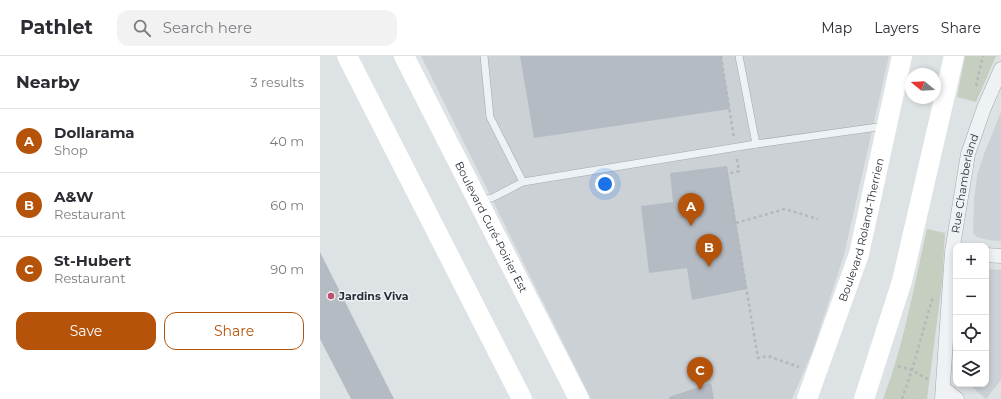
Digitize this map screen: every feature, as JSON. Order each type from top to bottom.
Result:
[{"type":"main road","points":[[348,56],[522,399]]},
{"type":"main road","name":"Boulevard Curé-Poirier Est","points":[[404,56],[579,399]]},
{"type":"main road","name":"Boulevard Roland-Therrien","points":[[807,399],[859,254],[902,56]]},
{"type":"main road","points":[[864,399],[902,281],[954,56]]},
{"type":"street","name":"Rue Chamberland","points":[[955,243],[968,154],[984,108],[1001,69]]},
{"type":"street","points":[[989,255],[1001,256]]},
{"type":"street","name":"Rue Chamberland","points":[[942,393],[953,264]]},
{"type":"street","points":[[942,393],[957,399]]},
{"type":"lane","points":[[484,56],[490,117],[523,182]]},
{"type":"lane","points":[[739,56],[756,144]]},
{"type":"lane","points":[[477,200],[492,198],[523,182],[756,144],[886,126]]},
{"type":"path","points":[[721,56],[739,171],[727,174],[758,358],[768,356],[787,361],[816,376]]},
{"type":"path","points":[[736,223],[785,209],[818,219]]},
{"type":"path","points":[[898,366],[912,370],[942,393]]},
{"type":"shaded area","points":[[421,56],[889,56],[844,255],[813,350],[792,399],[591,399]]},
{"type":"shaded area","points":[[1001,112],[1001,241],[977,237],[973,233],[974,200],[977,176]]},
{"type":"shaded area","points":[[989,269],[1001,270],[1001,380],[986,399],[972,387],[989,387]]},
{"type":"green space","points":[[965,56],[996,56],[976,102],[957,97]]},
{"type":"green space","points":[[927,229],[945,233],[942,283],[927,399],[883,399],[903,336]]},
{"type":"building","points":[[520,56],[721,56],[730,109],[534,138]]},
{"type":"building","points":[[727,166],[747,289],[692,300],[687,268],[649,273],[641,206],[673,202],[670,173]]},
{"type":"building","name":"Jardins Viva","points":[[320,252],[394,399],[351,399],[320,339]]},
{"type":"building","points":[[711,383],[714,399],[669,399],[669,397]]},
{"type":"place","name":"Dollarama","points":[[691,226]]},
{"type":"place","name":"A&W","points":[[709,267]]},
{"type":"place","name":"Jardins Viva","points":[[331,296]]},
{"type":"place","name":"St-Hubert","points":[[700,390]]}]
